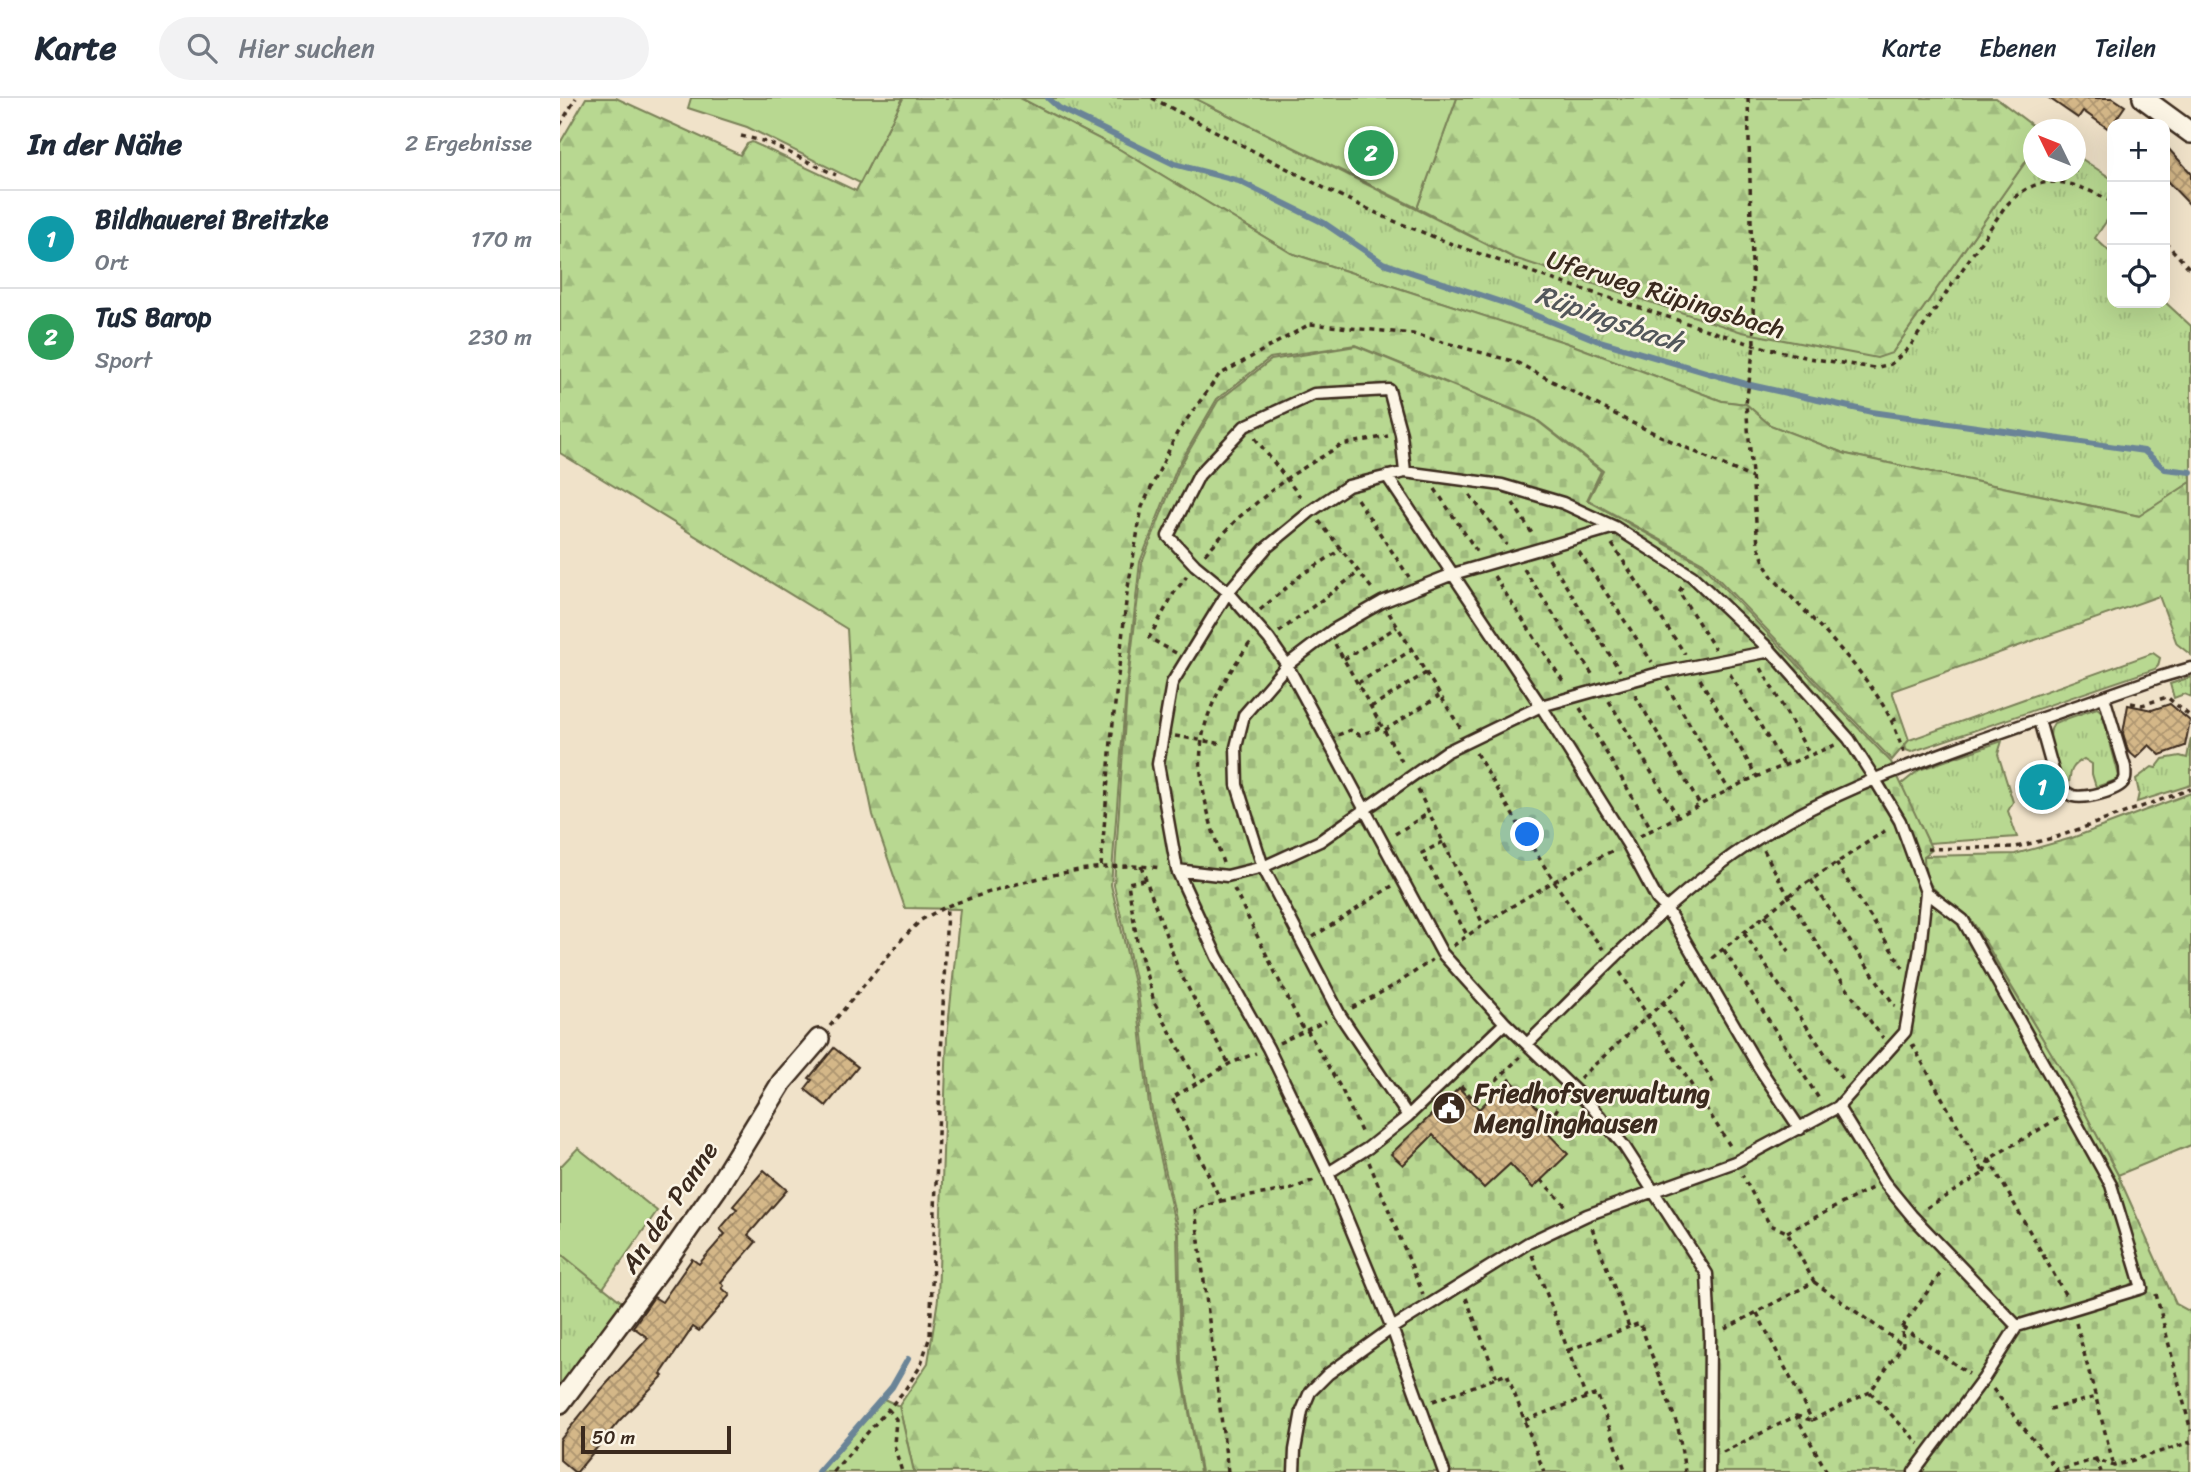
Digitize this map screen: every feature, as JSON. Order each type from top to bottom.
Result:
[{"type":"street","points":[[2143,98],[2191,133]]},
{"type":"street","name":"An der Panne","points":[[560,1403],[717,1188],[782,1082],[820,1039]]},
{"type":"lane","points":[[1405,472],[1401,434],[1389,390],[1314,394],[1245,426],[1199,475],[1168,536],[1195,565],[1228,592],[1269,639],[1287,665],[1442,953],[1506,1023],[1592,1107],[1624,1146],[1707,1274],[1710,1337],[1709,1472]]},
{"type":"lane","points":[[1294,1472],[1302,1411],[1310,1392],[1328,1374],[1392,1328],[1528,1243],[1583,1217],[1737,1161],[1838,1107],[1891,1048],[1906,1027],[1926,892],[1900,821],[1849,739],[1771,651],[1690,575],[1615,527],[1563,503],[1502,485],[1405,472],[1348,486],[1311,511],[1266,548],[1228,592],[1172,683],[1158,764],[1177,870],[1217,957],[1268,1048],[1328,1173],[1392,1328],[1444,1472]]},
{"type":"lane","points":[[1387,476],[1541,706],[1627,843],[1657,899],[1666,908],[1758,1066],[1800,1129]]},
{"type":"lane","points":[[1408,1116],[1340,1015],[1263,867],[1237,785],[1236,747],[1244,715],[1287,665],[1333,630],[1382,602],[1454,574],[1615,527]]},
{"type":"lane","points":[[1177,870],[1227,876],[1263,867],[1320,841],[1446,752],[1541,706],[1659,673],[1771,651]]},
{"type":"lane","points":[[1529,1045],[1666,908],[1710,872],[1758,839],[1874,778],[2191,668]]},
{"type":"lane","points":[[2039,720],[2056,781],[2062,789],[2071,796],[2084,798],[2119,787],[2126,778],[2125,767],[2109,695]]},
{"type":"lane","points":[[1914,1472],[1982,1380],[2017,1326],[2142,1288],[2111,1185],[1963,920],[1926,892]]},
{"type":"lane","points":[[1328,1173],[1366,1149],[1408,1116],[1506,1023]]},
{"type":"lane","points":[[1838,1107],[1884,1182],[1912,1216],[2017,1326]]},
{"type":"path","points":[[560,125],[576,98]]},
{"type":"path","name":"Uferweg Rüpingsbach","points":[[1152,98],[1328,190],[1389,219],[1452,244],[1754,347],[1866,368],[1891,364],[1904,354],[1920,335],[2004,208],[2020,192],[2039,183],[2053,181],[2107,200]]},
{"type":"path","points":[[1748,98],[1754,347],[1746,404],[1758,545],[1766,567],[1880,699],[1892,721],[1908,765]]},
{"type":"path","points":[[741,136],[766,142],[836,175]]},
{"type":"path","points":[[2168,245],[2190,266]]},
{"type":"path","points":[[1245,426],[1382,602],[1553,880],[1580,920],[1613,960],[1648,1016],[1737,1161],[1770,1225],[1787,1232],[1814,1282],[1903,1345]]},
{"type":"path","points":[[1287,478],[1341,445],[1401,434]]},
{"type":"path","points":[[1425,475],[1486,565]]},
{"type":"path","points":[[1458,479],[1515,556]]},
{"type":"path","points":[[1502,485],[1542,548]]},
{"type":"path","points":[[1348,486],[1416,589]]},
{"type":"path","points":[[1604,530],[1693,667],[1756,776]]},
{"type":"path","points":[[1251,619],[1301,575],[1341,550]]},
{"type":"path","points":[[1269,639],[1359,572]]},
{"type":"path","points":[[1690,575],[1679,592],[1784,765]]},
{"type":"path","points":[[1344,659],[1397,627]]},
{"type":"path","points":[[1358,683],[1412,650]]},
{"type":"path","points":[[1754,655],[1810,755]]},
{"type":"path","points":[[1371,707],[1426,673]]},
{"type":"path","points":[[2109,695],[2137,705],[2166,697],[2191,717]]},
{"type":"path","points":[[1327,741],[1350,730],[1360,735],[1384,729],[1440,696]]},
{"type":"path","points":[[1892,721],[1901,717]]},
{"type":"path","points":[[1163,735],[1236,747]]},
{"type":"path","points":[[1221,1201],[1172,1098],[1229,1064],[1340,1015],[1397,984],[1553,880],[1756,776],[1849,739]]},
{"type":"path","points":[[1908,844],[1932,850],[2016,847],[2057,837],[2191,789]]},
{"type":"path","points":[[1382,841],[1429,814]]},
{"type":"path","points":[[1542,1126],[1549,1122],[1572,1086],[1700,968],[1787,897],[1900,821]]},
{"type":"path","points":[[1758,839],[1787,897],[1891,1048]]},
{"type":"path","points":[[1443,842],[1422,853],[1467,935]]},
{"type":"path","points":[[1836,863],[1914,985]]},
{"type":"path","points":[[820,1039],[903,938],[921,920],[947,906],[1016,883],[1101,866],[1141,866],[1177,870]]},
{"type":"path","points":[[1141,866],[1179,971],[1229,1064]]},
{"type":"path","points":[[1303,944],[1402,879]]},
{"type":"path","points":[[1144,880],[1128,883],[1137,941],[1154,1002],[1198,1082]]},
{"type":"path","points":[[1811,880],[1906,1027],[1984,1173]]},
{"type":"path","points":[[833,1472],[888,1409],[920,1367],[929,1336],[947,906]]},
{"type":"path","points":[[1765,915],[1789,951]]},
{"type":"path","points":[[1744,933],[1851,1093]]},
{"type":"path","points":[[1723,949],[1828,1113]]},
{"type":"path","points":[[1663,1002],[1714,1084]]},
{"type":"path","points":[[1307,1030],[1342,1090],[1427,1305]]},
{"type":"path","points":[[1450,1075],[1474,1102],[1529,1045]]},
{"type":"path","points":[[1912,1216],[1984,1173],[1989,1159],[2071,1112]]},
{"type":"path","points":[[1989,1159],[2073,1309],[2113,1466]]},
{"type":"path","points":[[1228,1472],[1195,1209],[1221,1201],[1293,1189],[1328,1173]]},
{"type":"path","points":[[1541,1180],[1583,1217],[1629,1327]]},
{"type":"path","points":[[1787,1232],[1884,1182]]},
{"type":"path","points":[[1528,1243],[1586,1398]]},
{"type":"path","points":[[1709,1459],[1796,1416],[1812,1420],[1870,1392],[1903,1345],[1902,1327],[1951,1258]]},
{"type":"path","points":[[1710,1337],[1814,1282]]},
{"type":"path","points":[[1461,1284],[1497,1378]]},
{"type":"path","points":[[2142,1288],[2155,1291],[2191,1431]]},
{"type":"path","points":[[1757,1313],[1812,1420]]},
{"type":"path","points":[[1568,1351],[1640,1323],[1678,1427],[1685,1472]]},
{"type":"path","points":[[1902,1327],[1982,1380],[2056,1471],[2096,1459],[2113,1466],[2191,1442]]},
{"type":"path","points":[[1420,1406],[1507,1374],[1544,1472]]},
{"type":"path","points":[[1870,1392],[1929,1455]]},
{"type":"path","points":[[1525,1420],[1597,1394],[1626,1472]]},
{"type":"path","points":[[2050,1409],[2096,1397]]},
{"type":"path","points":[[888,1409],[895,1419],[894,1445],[902,1472]]},
{"type":"path","points":[[1796,1416],[1827,1472]]},
{"type":"path","points":[[2096,1459],[2101,1472]]},
{"type":"green space","points":[[586,98],[616,98],[740,155],[747,144],[752,142],[856,191],[903,98],[1020,98],[1119,149],[1291,253],[1567,343],[1722,401],[1746,404],[1770,425],[1846,454],[2139,516],[2191,482],[2191,655],[2177,644],[2159,596],[1892,691],[1909,740],[1892,760],[1703,563],[1588,500],[1603,471],[1536,419],[1355,345],[1270,358],[1217,399],[1177,468],[1140,562],[1126,689],[1111,885],[1136,992],[1149,1105],[1177,1233],[1180,1363],[1200,1472],[914,1472],[899,1406],[928,1363],[938,1299],[947,1037],[960,909],[905,908],[873,815],[852,712],[847,629],[560,453],[560,143]]},
{"type":"green space","points":[[691,98],[903,98],[860,183],[747,127],[688,108]]},
{"type":"green space","points":[[1020,98],[1194,98],[1514,258],[1892,353],[2023,165],[2023,182],[2086,182],[2086,162],[2107,176],[2107,220],[2095,238],[2107,249],[2107,308],[2170,307],[2191,326],[2191,482],[2140,516],[1846,454],[1770,425],[1746,404],[1722,401],[1567,343],[1291,253],[1119,149]]},
{"type":"green space","points":[[1194,98],[1457,98],[1417,208]]},
{"type":"green space","points":[[1457,98],[1996,98],[2024,119],[2023,165],[1892,353],[1877,358],[1742,332],[1514,258],[1417,208]]},
{"type":"green space","points":[[1356,346],[1535,419],[1601,471],[1587,500],[1701,564],[1891,762],[1932,850],[1924,856],[1924,869],[1929,884],[1970,919],[2067,1079],[2118,1175],[2176,1304],[2191,1312],[2190,1472],[1201,1472],[1181,1362],[1179,1232],[1151,1105],[1138,992],[1114,885],[1127,690],[1142,563],[1179,468],[1218,401],[1271,360]]},
{"type":"green space","points":[[2153,653],[2160,658],[2155,669],[1911,752],[1906,750],[1905,744],[1909,740]]},
{"type":"green space","points":[[2191,677],[2191,697],[2184,694],[2174,698],[2170,684]]},
{"type":"green space","points":[[2097,708],[2102,712],[2119,776],[2116,780],[2096,787],[2092,764],[2084,759],[2074,766],[2069,784],[2066,785],[2052,755],[2051,729],[2054,723]]},
{"type":"green space","points":[[2191,738],[2191,785],[2137,802],[2139,793],[2136,779],[2152,767],[2156,768],[2163,759],[2180,756],[2187,758]]},
{"type":"green space","points":[[2002,741],[1998,754],[2013,802],[2008,811],[2017,837],[1929,843],[1898,787],[1919,770]]},
{"type":"green space","points":[[2191,793],[2191,1145],[2118,1175],[2067,1082],[1972,921],[1940,895],[1929,881],[1924,856],[2015,854],[2072,838]]},
{"type":"green space","points":[[578,1148],[657,1211],[603,1288],[560,1253],[560,1167]]},
{"type":"green space","points":[[560,1253],[623,1303],[560,1385]]},
{"type":"green space","points":[[884,1399],[899,1406],[914,1472],[820,1472]]},
{"type":"building","points":[[2049,98],[2113,98],[2125,106],[2116,119],[2107,119],[2107,128],[2083,111],[2078,118]]},
{"type":"building","points":[[2170,150],[2191,173],[2191,206],[2170,184]]},
{"type":"building","points":[[2170,704],[2190,721],[2185,746],[2160,755],[2149,745],[2136,758],[2128,751],[2123,733],[2128,705],[2152,710]]},
{"type":"building","points":[[2047,775],[2055,794],[2035,800],[2029,781]]},
{"type":"building","points":[[834,1048],[858,1067],[826,1106],[805,1089],[812,1080],[809,1078]]},
{"type":"building","points":[[1510,1079],[1546,1117],[1539,1124],[1568,1154],[1533,1188],[1510,1164],[1484,1188],[1433,1135],[1403,1165],[1391,1154],[1459,1088],[1479,1109]]},
{"type":"building","points":[[764,1170],[787,1190],[748,1235],[756,1242],[721,1282],[724,1286],[722,1288],[730,1295],[699,1331],[693,1327],[661,1374],[663,1376],[619,1421],[577,1472],[574,1472],[560,1460],[560,1440],[648,1338],[633,1327],[654,1297],[662,1302],[692,1259],[699,1264],[725,1234],[720,1229],[737,1209],[733,1206]]},
{"type":"waterway","name":"Rüpingsbach","points":[[1048,98],[1059,108],[1174,164],[1239,181],[1324,223],[1383,263],[1510,305],[1596,340],[1746,384],[1872,412],[2144,451],[2165,469],[2191,472]]},
{"type":"waterway","points":[[818,1472],[892,1387],[908,1359]]},
{"type":"place","name":"TuS Barop","points":[[1371,153]]},
{"type":"place","name":"Bildhauerei Breitzke","points":[[2042,787]]},
{"type":"place","name":"Friedhofsverwaltung Menglinghausen","points":[[1449,1108]]}]
